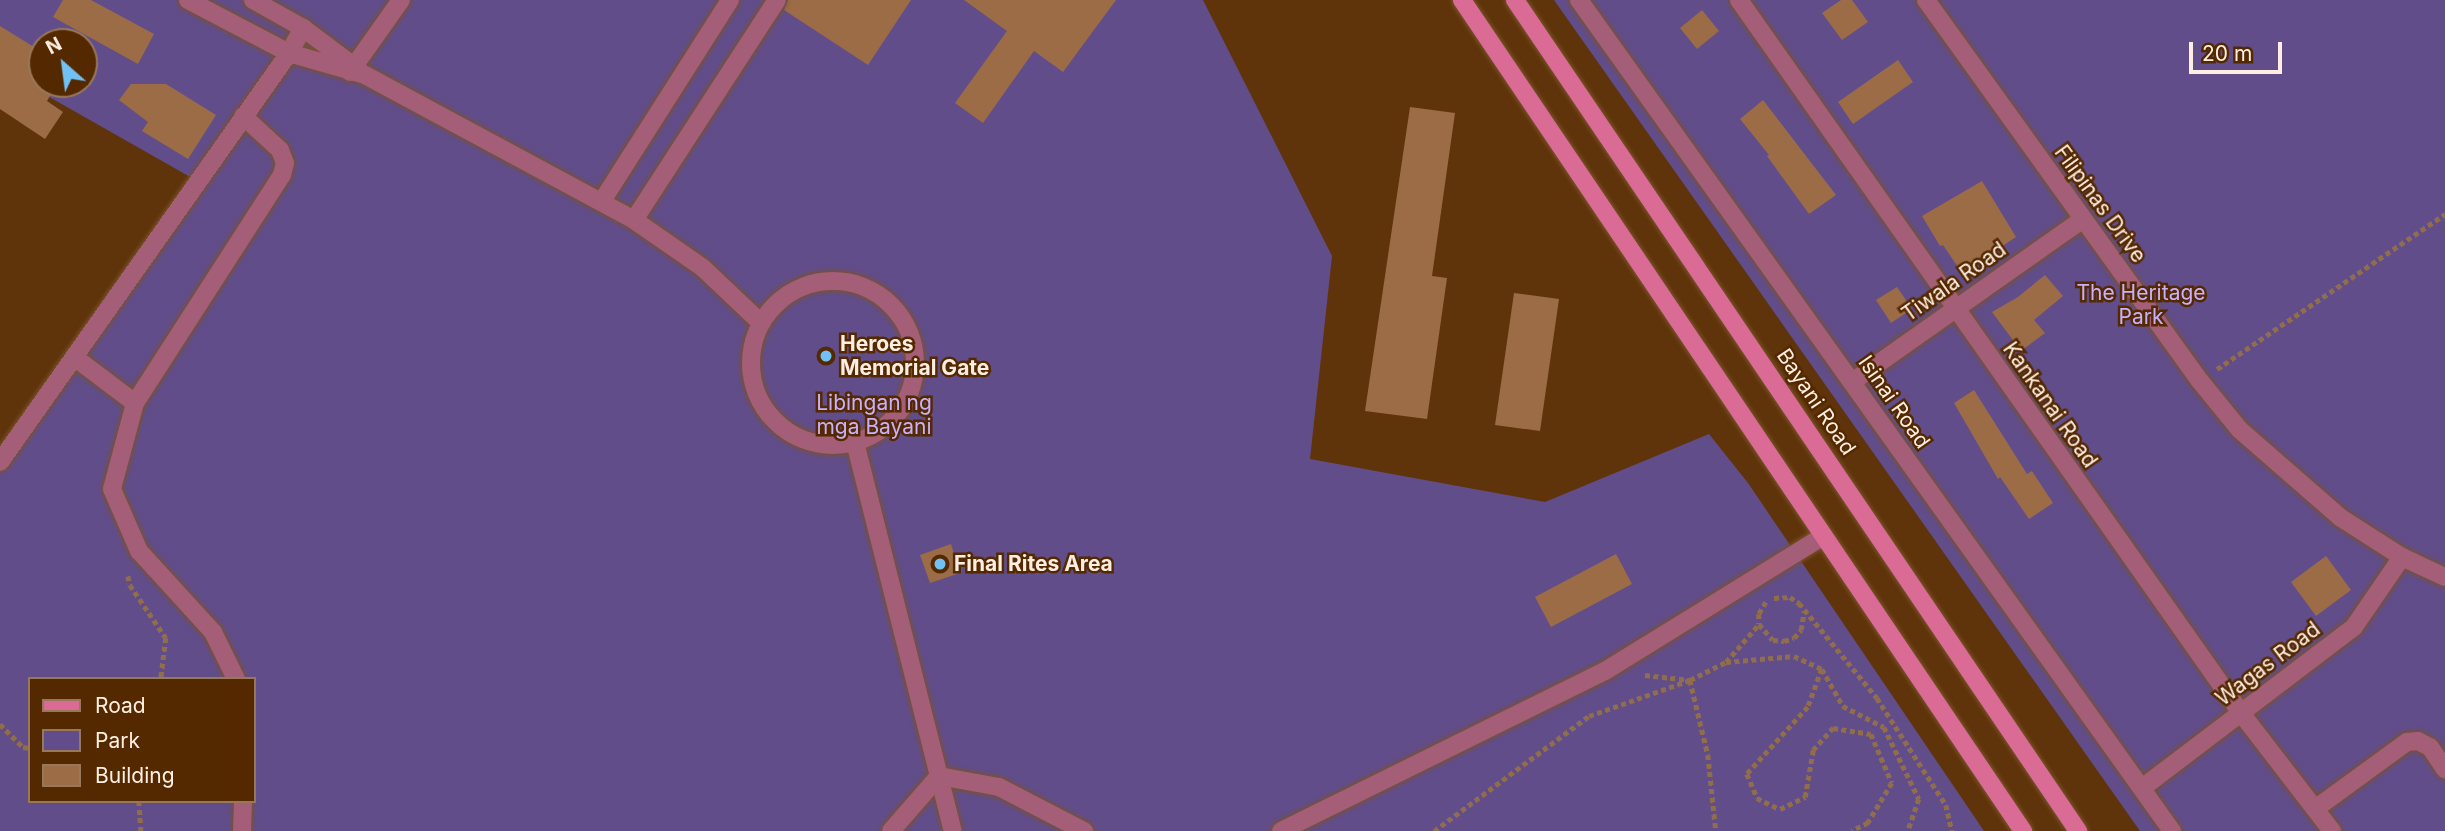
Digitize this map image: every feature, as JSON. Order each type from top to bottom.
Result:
[{"type":"main road","points":[[1462,0],[2023,831]]},
{"type":"main road","name":"Bayani Road","points":[[1515,0],[2078,831]]},
{"type":"street","points":[[188,0],[289,53],[356,71]]},
{"type":"street","points":[[253,0],[303,28],[356,71],[634,220],[703,268],[761,323]]},
{"type":"street","points":[[356,71],[401,0]]},
{"type":"street","points":[[602,201],[730,0]]},
{"type":"street","points":[[634,220],[777,0]]},
{"type":"street","name":"Isinai Road","points":[[1579,0],[2172,831]]},
{"type":"street","name":"Kankanai Road","points":[[1739,0],[2241,713],[2332,831]]},
{"type":"street","name":"Filipinas Drive","points":[[1926,0],[2082,220],[2200,381],[2240,430],[2341,518],[2402,557],[2445,577]]},
{"type":"street","points":[[0,462],[289,53],[303,28]]},
{"type":"street","points":[[235,677],[213,632],[139,551],[112,489],[135,403],[282,175],[285,163],[280,150],[243,116]]},
{"type":"street","name":"Tiwala Road","points":[[1852,382],[2082,220]]},
{"type":"street","points":[[841,281],[877,293],[903,320],[915,356],[909,393],[888,424],[873,435],[855,442],[829,445],[803,440],[774,421],[755,391],[750,356],[761,323],[780,301],[804,286],[841,281]]},
{"type":"street","points":[[74,357],[135,403]]},
{"type":"street","points":[[855,442],[953,831]]},
{"type":"street","points":[[1280,831],[1605,671],[1824,536]]},
{"type":"street","name":"Wagas Road","points":[[2141,788],[2354,627],[2402,557]]},
{"type":"street","points":[[2315,809],[2407,742],[2418,741],[2430,747],[2445,769]]},
{"type":"street","points":[[891,831],[939,776]]},
{"type":"street","points":[[939,776],[999,787],[1084,831]]},
{"type":"street","points":[[242,831],[243,803]]},
{"type":"path","points":[[2200,381],[2445,214]]},
{"type":"path","points":[[1726,662],[1759,624],[1763,605],[1781,596],[1799,603],[1877,698],[1946,805],[1952,831]]},
{"type":"path","points":[[1759,624],[1773,640],[1784,641],[1801,630],[1804,611]]},
{"type":"path","points":[[1434,831],[1589,716],[1690,680],[1726,662],[1794,656],[1822,668],[1843,706],[1884,727],[1919,799],[1908,831]]},
{"type":"path","points":[[1822,668],[1808,707],[1747,774],[1757,798],[1780,809],[1805,797],[1813,750],[1833,728],[1871,734],[1892,783],[1868,823],[1852,831]]},
{"type":"path","points":[[1605,671],[1690,680]]},
{"type":"path","points":[[1690,680],[1708,755],[1716,831]]},
{"type":"path","points":[[0,724],[23,747],[28,748]]},
{"type":"path","points":[[139,803],[141,831]]},
{"type":"green space","name":"Libingan ng mga Bayani","points":[[0,0],[1203,0],[1332,256],[1310,459],[1545,502],[1709,434],[1748,483],[1984,831],[0,831],[0,451],[192,178],[51,98],[98,98],[98,28],[28,28],[28,85],[0,69]]},
{"type":"green space","name":"The Heritage Park","points":[[1554,0],[2445,0],[2445,831],[2140,831]]},
{"type":"building","points":[[63,0],[91,0],[154,34],[138,64],[98,42],[98,28],[73,28],[53,17]]},
{"type":"building","points":[[788,0],[911,0],[868,65],[784,10]]},
{"type":"building","points":[[964,0],[1116,0],[1063,72],[1034,51],[983,123],[955,103],[1007,31]]},
{"type":"building","points":[[1841,0],[1852,0],[1868,22],[1842,40],[1822,13]]},
{"type":"building","points":[[1702,10],[1719,31],[1697,49],[1680,28]]},
{"type":"building","points":[[0,26],[28,43],[28,98],[49,98],[47,101],[63,112],[45,139],[0,109]]},
{"type":"building","points":[[1898,60],[1913,82],[1853,124],[1838,102]]},
{"type":"building","points":[[131,84],[166,84],[216,115],[188,159],[142,131],[148,122],[119,100]]},
{"type":"building","points":[[1763,100],[1836,195],[1809,214],[1767,156],[1769,155],[1740,119]]},
{"type":"building","points":[[1410,107],[1455,113],[1432,276],[1447,278],[1427,419],[1365,411]]},
{"type":"building","points":[[1982,181],[2016,237],[1962,273],[1943,245],[1940,246],[1922,216]]},
{"type":"building","points":[[2045,275],[2063,296],[2034,320],[2045,333],[2021,351],[1992,312],[2018,297]]},
{"type":"building","points":[[1897,287],[1912,309],[1891,323],[1876,300]]},
{"type":"building","points":[[1514,293],[1559,299],[1540,431],[1495,425]]},
{"type":"building","points":[[1974,390],[2027,474],[2032,471],[2053,503],[2029,519],[2000,477],[1998,479],[1954,403]]},
{"type":"building","name":"Final Rites Area","points":[[951,544],[960,573],[930,583],[920,555]]},
{"type":"building","points":[[1616,554],[1632,584],[1551,627],[1535,597]]},
{"type":"building","points":[[2326,556],[2351,590],[2316,616],[2291,582]]},
{"type":"place","name":"Heroes Memorial Gate","points":[[826,356]]},
{"type":"place","name":"Final Rites Area","points":[[940,564]]}]
